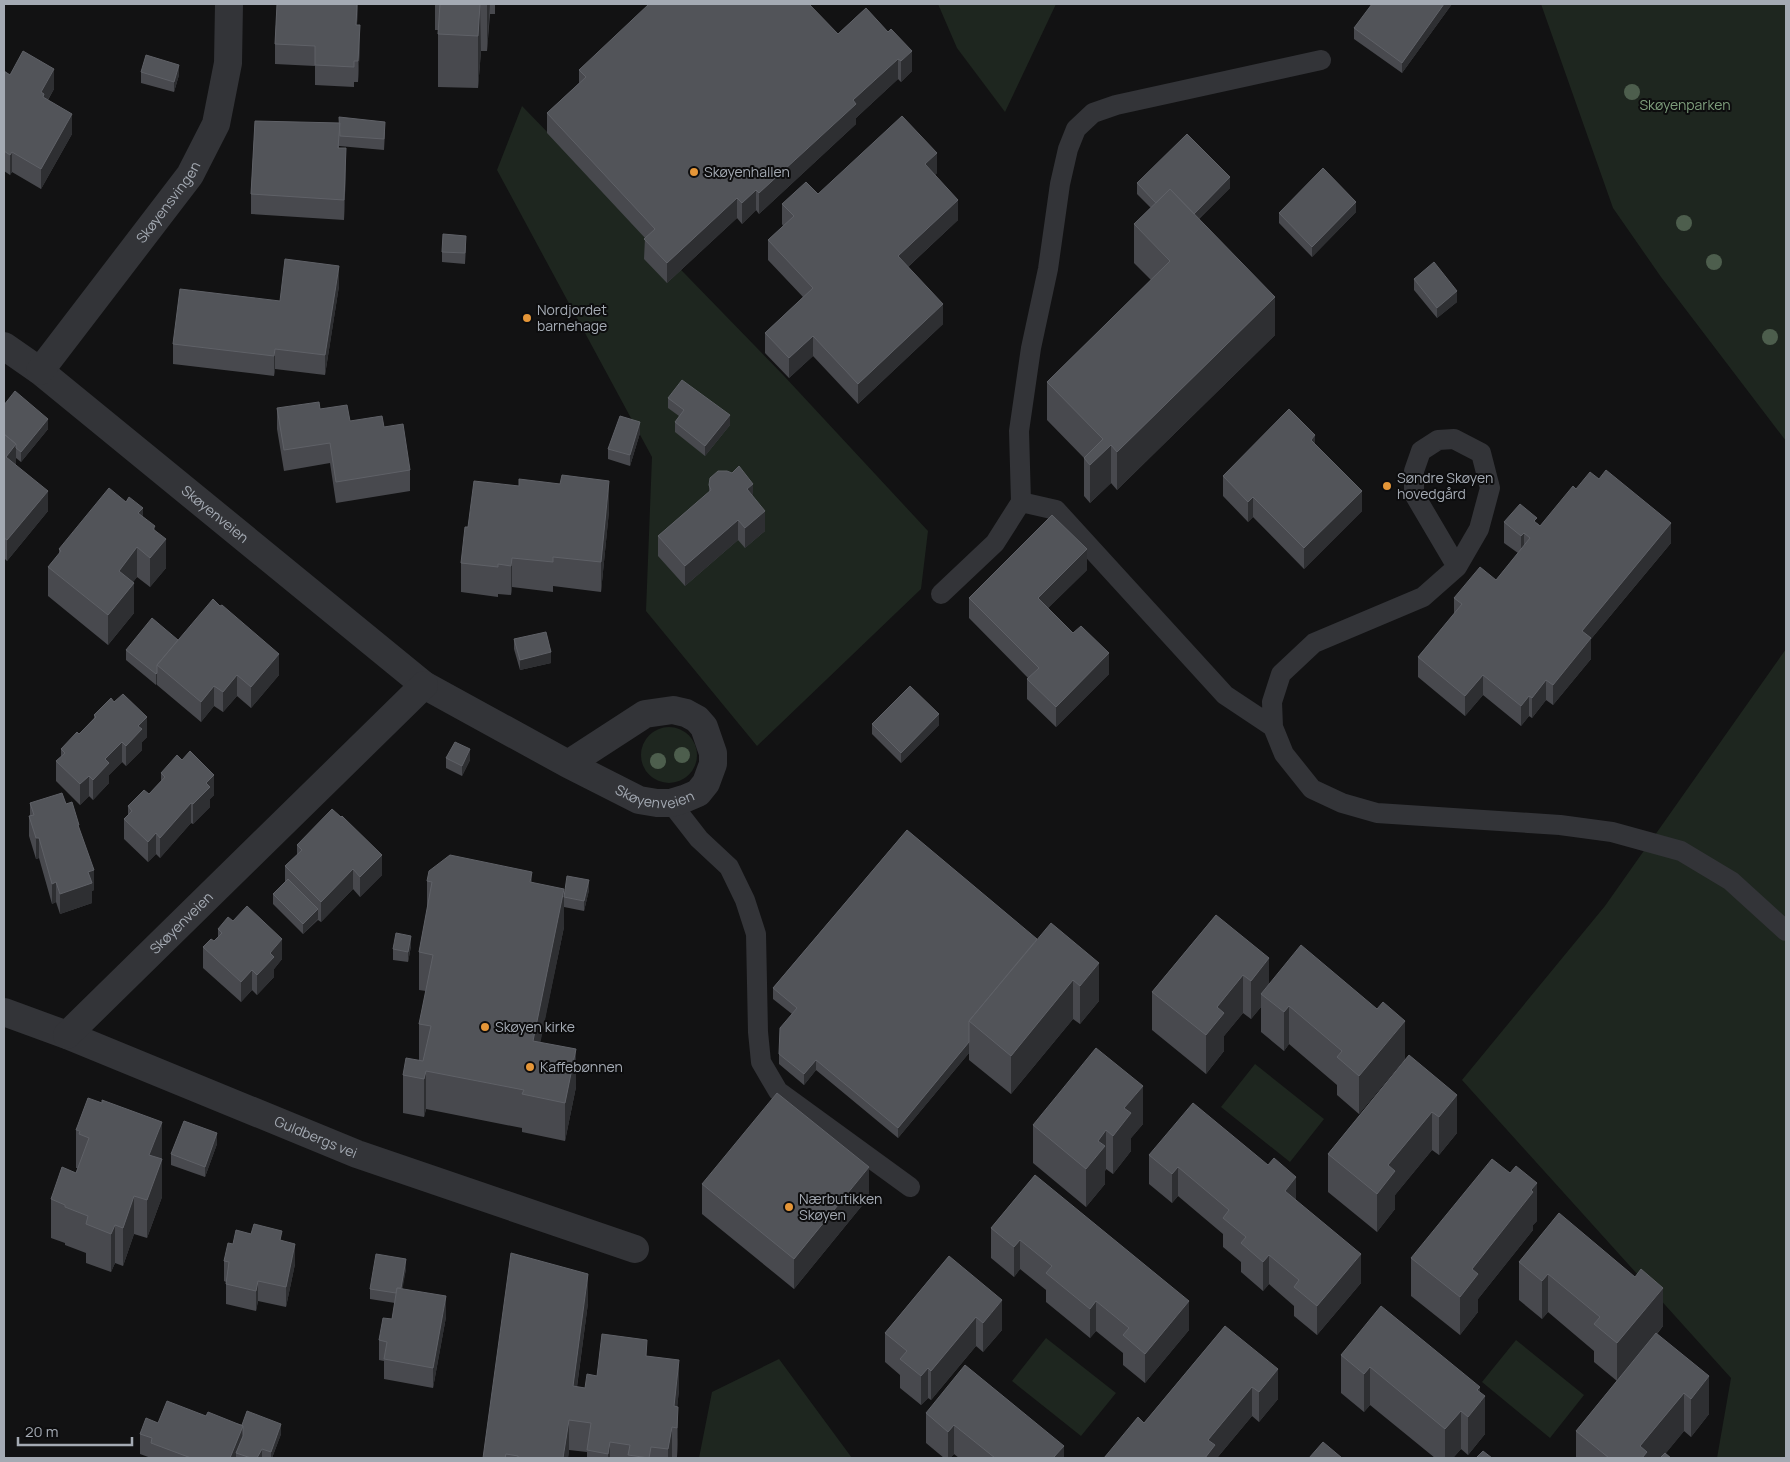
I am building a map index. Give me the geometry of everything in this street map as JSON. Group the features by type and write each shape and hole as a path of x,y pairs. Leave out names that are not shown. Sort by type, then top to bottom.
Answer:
{"street":[{"name":"Skøyensvingen","path":"40,372 195,167 216,124 228,63 229,4"},
{"name":"Skøyenveien","path":"4,346 40,372 424,685 568,764 639,800 671,803 698,793 706,783 713,764 713,753 704,727 697,719 686,713 674,710 645,714 568,764"},
{"name":"Skøyenveien","path":"67,1035 424,685"},
{"name":"Guldbergs vei","path":"4,1012 67,1035 357,1154 634,1249"}],"lane":[{"path":"941,594 995,543 1021,502 1019,431 1031,348 1048,269 1060,184 1068,149 1076,129 1093,113 1116,104 1321,60"},
{"path":"1458,567 1414,494 1414,471 1421,451 1438,440 1454,438 1481,453 1490,488 1479,529 1458,567 1423,597 1314,644 1281,674 1272,702 1273,726 1284,754 1312,789 1342,803 1377,813 1560,825 1612,832 1682,851 1731,881 1786,931"},
{"path":"1021,502 1056,510 1225,695 1273,726"},
{"path":"671,803 699,839 729,867 746,900 756,934 758,1032 762,1062 778,1091 910,1187"}],"green space":[{"path":"938,4 1056,4 1005,112 957,48"},
{"name":"Skøyenparken","path":"1541,4 1786,4 1786,441 1661,277 1613,208"},
{"path":"522,106 785,377 928,531 921,589 757,746 646,611 652,457 497,170"},
{"path":"1786,649 1786,1458 1717,1458 1731,1378 1462,1080 1605,906"},
{"path":"669,727 680,729 689,735 695,744 697,755 695,766 689,775 680,781 669,783 658,781 649,775 643,766 641,755 643,744 649,735 658,729"},
{"path":"1255,1064 1324,1119 1290,1162 1221,1107"},
{"path":"1046,1338 1116,1393 1081,1436 1012,1381"},
{"path":"1516,1340 1584,1395 1550,1438 1482,1382"},
{"path":"779,1359 852,1458 699,1458 712,1392"}],"building":[{"path":"277,4 357,4 356,25 360,25 358,61 354,61 354,67 315,65 315,46 275,44"},
{"path":"440,4 480,4 478,36 438,34"},
{"name":"Skøyenhallen","path":"649,4 809,4 838,34 866,8 888,32 891,29 912,51 901,61 898,59 853,100 856,104 759,193 756,190 742,203 737,198 667,263 644,239 655,229 547,113 586,77 579,70"},
{"path":"1372,4 1444,4 1402,63 1354,28"},
{"path":"23,51 54,69 41,92 44,94 43,97 72,114 41,169 12,152 10,155 4,151 4,71 10,75"},
{"path":"146,55 179,65 174,82 141,72"},
{"path":"902,116 937,153 925,164 958,200 898,256 943,304 858,384 813,336 789,358 765,333 813,288 768,240 794,216 782,204 806,182 818,194"},
{"path":"339,117 385,122 384,139 340,136"},
{"path":"255,121 340,123 338,148 346,148 344,200 251,194"},
{"path":"1187,134 1230,177 1194,214 1170,189 1156,203 1137,183"},
{"path":"1323,168 1356,202 1312,247 1279,213"},
{"path":"1170,189 1275,297 1117,452 1111,445 1090,465 1084,458 1103,439 1047,382 1170,261 1134,224"},
{"path":"443,234 466,236 465,253 442,252"},
{"path":"285,259 339,266 325,355 275,349 274,356 173,344 180,289 280,301"},
{"path":"1434,262 1457,291 1437,308 1414,279"},
{"path":"682,380 730,415 705,446 675,422 684,410 668,398"},
{"path":"15,391 48,419 21,452 16,448 16,444 4,434 4,405"},
{"path":"319,402 320,409 347,405 350,421 382,416 384,427 403,424 410,470 336,482 330,443 284,450 277,408"},
{"path":"1289,409 1315,435 1311,440 1362,491 1304,548 1253,497 1248,502 1223,476"},
{"path":"620,416 640,422 630,455 608,449"},
{"path":"4,434 16,444 6,457 48,491 7,540 4,538"},
{"path":"739,466 753,484 747,489 765,511 745,528 738,520 685,566 658,536 711,490 709,485 710,478 718,471 732,473"},
{"path":"1606,470 1671,523 1582,631 1591,638 1553,685 1546,680 1532,698 1529,696 1521,706 1483,675 1465,696 1418,657 1462,604 1454,598 1480,567 1496,580 1530,538 1524,533 1521,536 1504,522 1520,504 1537,518 1534,521 1540,526 1573,486 1576,489 1590,472 1599,479"},
{"path":"562,475 609,481 601,562 553,557 553,562 512,558 511,566 498,564 498,567 461,563 465,527 468,527 474,481 519,486 519,479 560,484"},
{"path":"109,488 126,502 129,497 143,508 138,513 155,526 153,529 166,539 150,558 137,547 119,571 134,583 108,615 48,567 61,551 59,549"},
{"path":"1052,515 1087,549 1038,598 1073,633 1081,626 1109,653 1056,707 1027,679 1039,668 969,598"},
{"path":"213,599 279,654 251,687 237,675 223,692 214,686 201,702 157,665"},
{"path":"152,618 178,640 157,665 156,674 126,650"},
{"path":"546,632 551,652 520,660 514,639"},
{"path":"910,686 939,714 901,753 872,724"},
{"path":"123,694 147,717 138,726 142,729 126,746 122,742 105,759 109,763 93,780 89,776 80,784 56,761 65,753 61,749 77,732 79,734 96,717 94,715 111,698 114,702"},
{"path":"455,742 470,749 462,766 446,758"},
{"path":"190,751 214,775 206,783 210,787 193,804 191,803 160,838 156,833 148,842 124,819 132,811 128,806 144,790 149,794 165,777 161,773 177,755 182,760"},
{"path":"62,793 66,804 72,802 94,870 88,872 92,883 60,894 56,882 52,884 39,838 36,838 29,816 34,815 30,803"},
{"path":"332,809 342,816 382,855 360,877 353,869 321,902 285,866 302,850 297,845"},
{"path":"907,830 1037,939 969,1021 969,1042 898,1128 816,1060 804,1074 779,1054 780,1028 797,1008 773,988"},
{"name":"Skøyen kirke","path":"450,855 532,872 530,882 564,889 533,1041 576,1049 565,1103 522,1094 524,1090 426,1071 424,1079 403,1075 406,1058 423,1061 431,1026 419,1024 433,955 419,952 432,882 427,881 429,871"},
{"path":"567,876 589,880 584,901 564,897"},
{"path":"288,879 318,909 303,924 273,894"},
{"path":"247,906 282,939 270,953 274,957 257,975 252,970 241,982 203,947 211,939 214,941 222,933 218,929 228,917 233,921"},
{"path":"1216,915 1269,958 1251,981 1243,975 1217,1007 1224,1013 1206,1035 1152,992"},
{"path":"1051,923 1099,963 1080,986 1073,980 1011,1056 969,1021"},
{"path":"396,933 411,936 408,952 393,949"},
{"path":"1301,945 1377,1009 1383,1002 1405,1021 1359,1076 1337,1057 1342,1051 1289,1006 1284,1012 1261,994"},
{"path":"1096,1048 1143,1086 1124,1108 1131,1113 1113,1136 1106,1130 1098,1141 1105,1146 1086,1169 1033,1125"},
{"path":"1409,1055 1457,1095 1439,1117 1432,1112 1388,1165 1395,1171 1377,1194 1328,1154"},
{"path":"777,1093 869,1167 794,1259 702,1184"},
{"path":"88,1098 102,1103 102,1100 162,1122 149,1155 162,1159 147,1200 134,1196 123,1228 115,1225 111,1234 86,1224 88,1216 51,1199 62,1167 76,1173 89,1138 79,1134 80,1131 76,1130"},
{"path":"1193,1103 1268,1165 1274,1158 1296,1177 1285,1191 1361,1254 1317,1306 1294,1287 1299,1280 1269,1255 1263,1262 1241,1243 1246,1237 1223,1218 1229,1210 1178,1167 1172,1174 1149,1155"},
{"path":"184,1121 217,1133 205,1167 171,1154"},
{"path":"1492,1159 1510,1173 1516,1166 1537,1183 1531,1190 1533,1192 1472,1269 1478,1274 1460,1297 1411,1258"},
{"path":"1035,1175 1189,1301 1145,1354 1123,1335 1129,1328 1096,1301 1090,1309 1046,1273 1052,1266 1020,1240 1014,1247 991,1228"},
{"path":"1559,1213 1635,1277 1641,1269 1663,1288 1617,1343 1594,1324 1600,1317 1548,1274 1542,1281 1519,1262"},
{"path":"254,1224 282,1231 280,1240 295,1244 286,1287 258,1281 256,1291 226,1284 229,1262 224,1261 228,1243 233,1244 236,1230 251,1234"},
{"path":"511,1253 588,1274 573,1386 585,1388 587,1374 597,1376 602,1334 647,1340 646,1356 679,1360 674,1406 678,1407 677,1428 672,1427 668,1449 651,1447 649,1458 628,1455 630,1445 610,1442 608,1454 587,1450 591,1423 569,1420 563,1458 518,1458 518,1456 506,1454 505,1458 483,1458"},
{"path":"376,1254 406,1259 401,1288 397,1288 396,1293 370,1289"},
{"path":"949,1256 1002,1300 983,1323 976,1317 931,1371 928,1368 921,1376 900,1359 907,1351 885,1333"},
{"path":"397,1288 446,1296 433,1368 384,1359 387,1342 379,1340 383,1318 392,1319"},
{"path":"1381,1306 1480,1387 1477,1390 1485,1396 1468,1417 1461,1411 1445,1429 1370,1367 1364,1374 1341,1355"},
{"path":"1225,1326 1278,1369 1259,1392 1252,1387 1208,1440 1215,1445 1205,1458 1104,1458 1138,1417 1144,1423"},
{"path":"1656,1333 1709,1376 1691,1399 1684,1393 1640,1446 1647,1452 1642,1458 1609,1458 1576,1431"},
{"path":"965,1365 1064,1446 1053,1458 995,1458 954,1425 948,1432 926,1413"},
{"path":"167,1401 206,1416 208,1412 243,1426 230,1458 191,1458 151,1443 152,1438 140,1434 146,1418 158,1423"},
{"path":"247,1411 281,1424 271,1452 262,1449 257,1458 236,1453 243,1436 242,1425"},
{"path":"1323,1442 1342,1458 1309,1458"},
{"path":"1483,1451 1492,1458 1476,1458"},
{"path":"1665,1453 1671,1458 1660,1458"}],"place":[{"name":"Skøyenhallen","path":"694,172"},
{"name":"Nordjordet barnehage","path":"527,318"},
{"name":"Søndre Skøyen hovedgård","path":"1387,486"},
{"name":"Skøyen kirke","path":"485,1027"},
{"name":"Kaffebønnen","path":"530,1067"},
{"name":"Nærbutikken Skøyen","path":"789,1207"}]}
